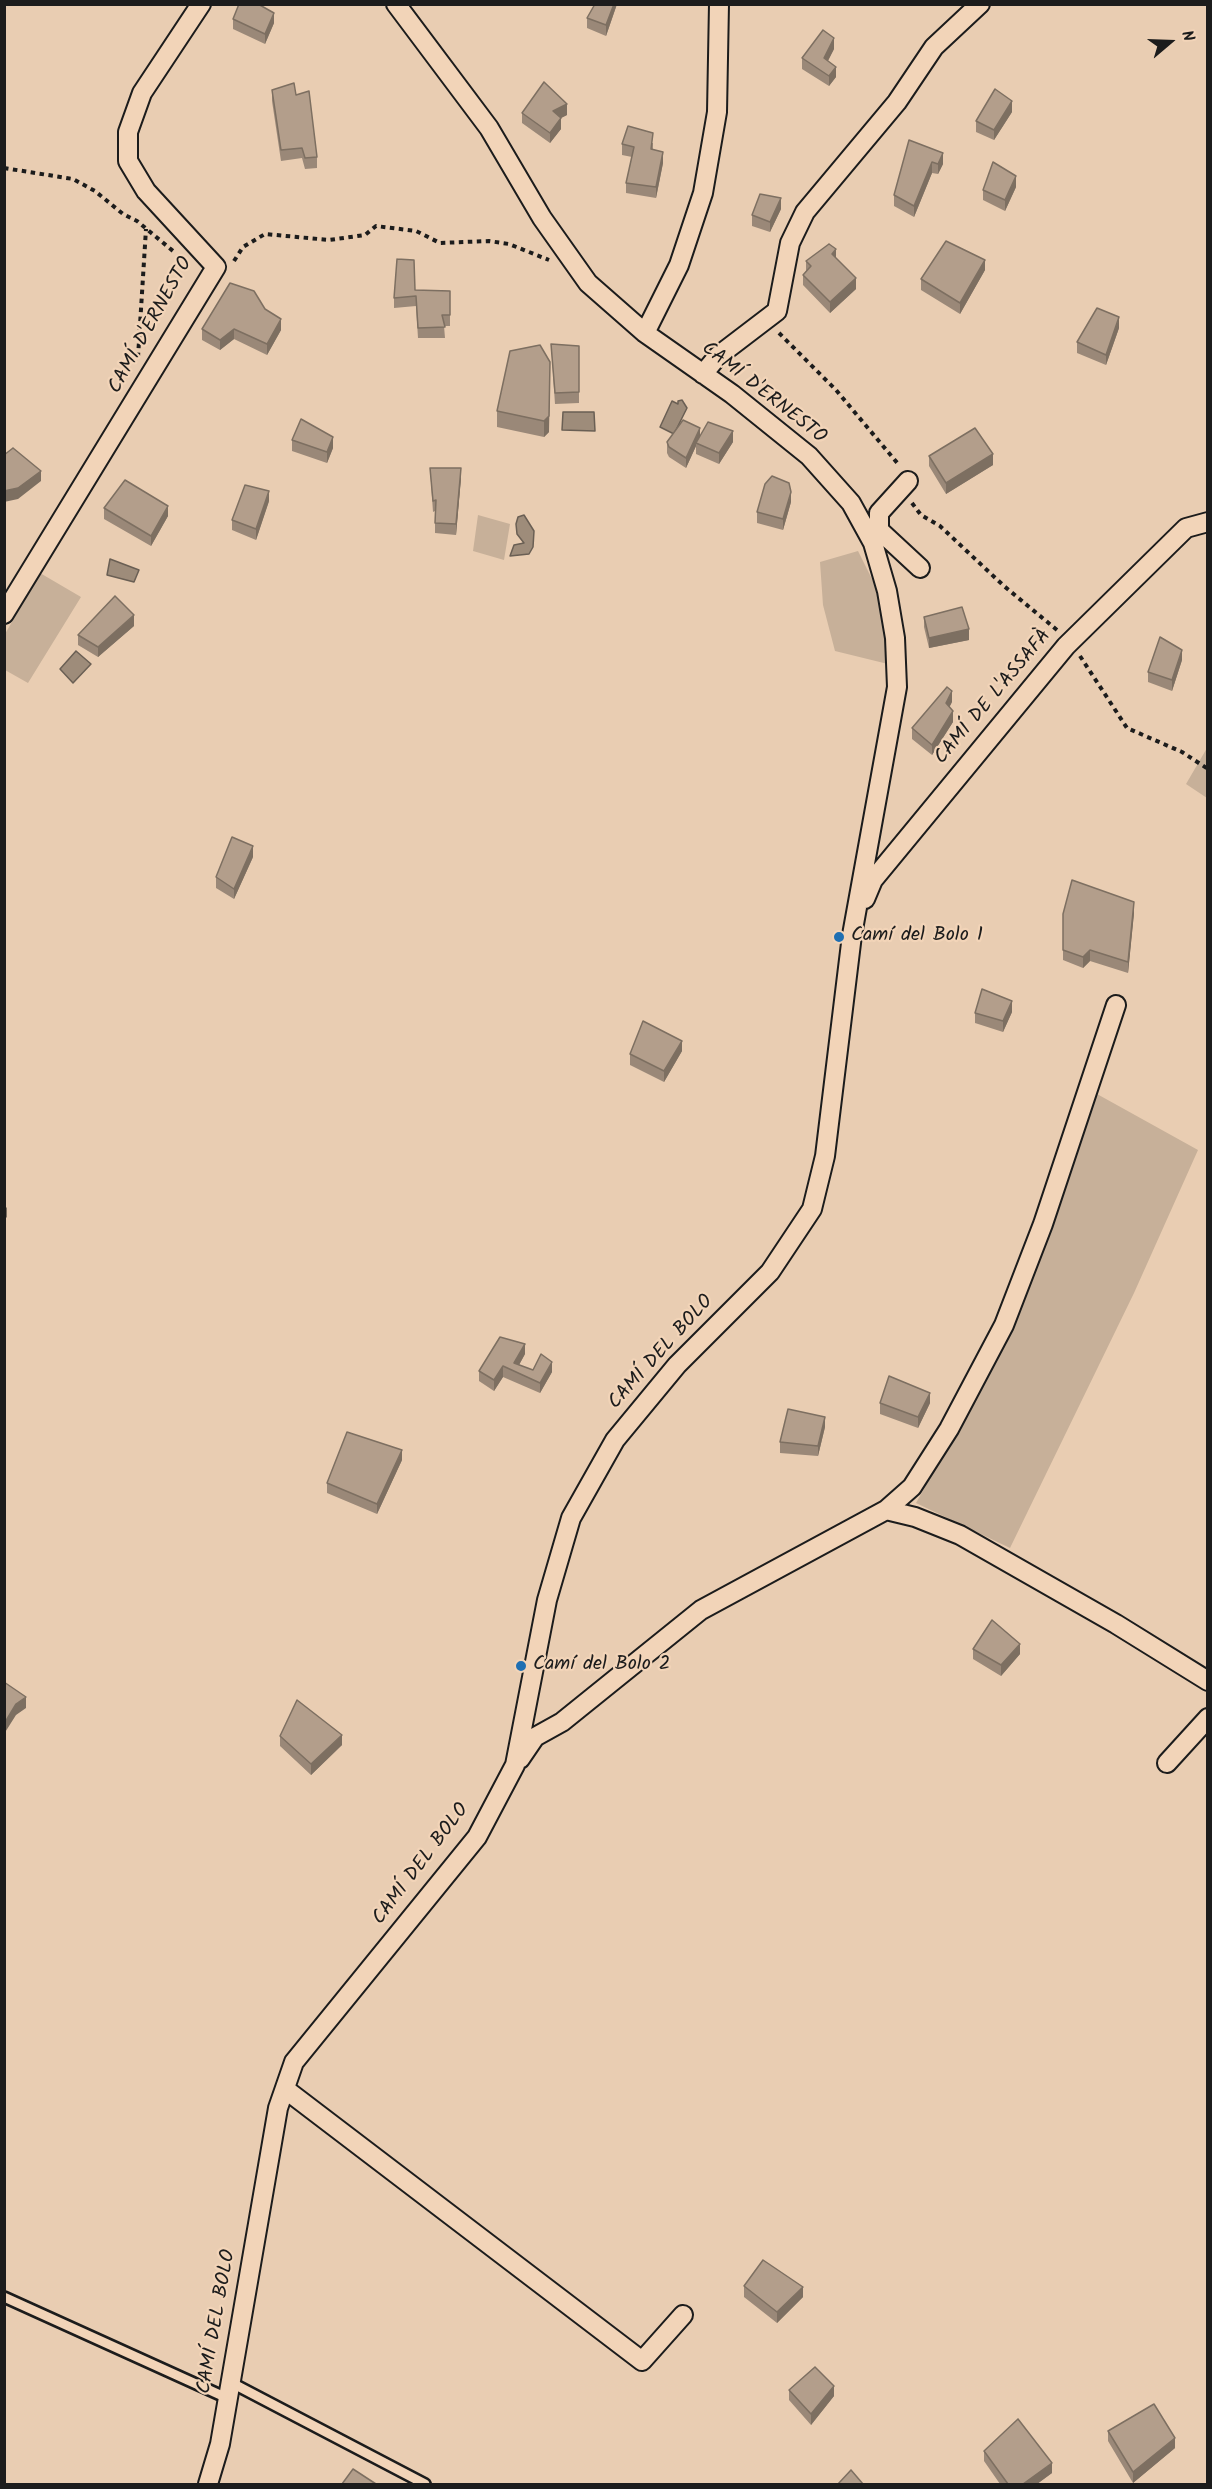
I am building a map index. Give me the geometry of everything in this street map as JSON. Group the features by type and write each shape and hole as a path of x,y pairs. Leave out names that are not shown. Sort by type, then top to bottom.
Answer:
{"street":[{"name":"CAMÍ D'ERNESTO","path":"4,614 216,267 146,191 128,161 128,132 142,93 201,4"},
{"name":"CAMÍ D'ERNESTO","path":"396,4 489,128 542,218 588,283 645,333 703,374 809,456 855,510 873,543 887,591 896,638 897,687 852,935"},
{"path":"645,333 679,265 704,193 717,112 719,4"},
{"path":"703,374 718,356 777,311 790,243 805,212 897,102 934,47 980,4"},
{"path":"879,530 879,513 904,484"},
{"path":"855,510 920,568"},
{"name":"CAMÍ DE L'ASSAFÀ","path":"852,935 873,880 1071,642 1186,528 1208,522"},
{"name":"CAMÍ DEL BOLO","path":"208,2484 220,2444 278,2108 294,2062 477,1837 515,1765 547,1600 571,1518 615,1440 677,1365 770,1272 812,1209 825,1156 852,935"},
{"path":"515,1765 535,1737 562,1722 701,1610 886,1510 912,1487 949,1429 1004,1325 1043,1224 1116,1005"},
{"path":"886,1510 915,1517 960,1535 1116,1624 1208,1681"},
{"path":"1167,1763 1208,1718"},
{"path":"285,2089 642,2361 683,2315"}],"lane":[{"path":"4,2298 229,2390 425,2484"}],"path":[{"path":"4,168 73,179 95,191 147,228 182,258"},
{"path":"265,234 329,240 365,235 376,226 416,231 440,243 489,241 509,244 546,260 574,263"},
{"path":"137,368 147,228"},
{"path":"766,319 836,390 892,455 904,484 921,515 940,526 1004,586 1071,642 1127,728 1182,752 1208,769"}],"shaded area":[{"path":"682,400 687,408 674,434 660,427 672,401 678,404 678,401"},
{"path":"563,412 594,412 595,431 562,430"},
{"path":"478,515 510,524 504,560 473,551"},
{"path":"524,515 534,531 533,547 529,554 510,556 514,545 524,543 517,534 516,524 518,517"},
{"path":"858,551 876,587 887,622 892,665 835,651 823,605 820,562"},
{"path":"110,559 139,570 134,582 107,575"},
{"path":"40,573 81,597 28,683 5,670 5,634"},
{"path":"76,651 91,664 73,683 60,669"},
{"path":"1207,748 1207,798 1186,784"},
{"path":"1097,1094 1198,1150 1134,1293 1010,1548 916,1503 979,1392 1028,1288"}],"building":[{"path":"239,4 258,4 274,13 265,34 233,19"},
{"path":"595,4 614,4 606,25 587,18"},
{"path":"823,30 834,38 824,58 836,67 829,76 802,58"},
{"path":"544,82 567,104 553,111 561,118 550,133 522,113"},
{"path":"294,83 296,95 309,91 317,157 305,158 302,148 281,150 272,90"},
{"path":"995,89 1012,101 994,130 976,121"},
{"path":"628,126 653,133 651,149 663,152 656,187 626,183 634,147 622,144"},
{"path":"909,140 943,153 938,164 932,162 914,206 894,195"},
{"path":"993,162 1016,176 1005,200 983,190"},
{"path":"760,194 781,198 770,222 752,215"},
{"path":"946,241 985,260 960,303 921,279"},
{"path":"829,244 836,249 832,254 856,278 830,302 803,275 811,266 806,261"},
{"path":"397,259 414,260 415,290 450,291 450,315 442,315 445,327 418,328 416,296 394,298"},
{"path":"230,283 254,291 265,309 281,319 267,344 234,329 220,340 202,329"},
{"path":"1097,308 1119,317 1106,355 1077,342"},
{"path":"551,344 579,346 579,392 555,393"},
{"path":"540,345 550,362 549,416 544,421 497,411 510,351"},
{"path":"301,419 333,437 327,452 292,440"},
{"path":"683,420 700,428 686,458 669,447 667,442"},
{"path":"708,422 733,431 719,453 696,443"},
{"path":"975,428 993,454 946,483 929,456"},
{"path":"13,448 41,471 18,488 4,491 4,455"},
{"path":"430,468 461,468 456,524 435,523 436,500 433,501"},
{"path":"772,476 789,483 791,492 783,519 757,512 765,484"},
{"path":"125,480 168,506 151,536 104,508"},
{"path":"245,485 269,491 256,529 232,520"},
{"path":"115,596 134,615 98,647 78,635"},
{"path":"962,607 969,629 929,638 924,617"},
{"path":"1160,637 1182,650 1172,680 1148,672"},
{"path":"947,687 952,691 946,703 953,711 932,745 912,728"},
{"path":"232,837 253,846 234,889 216,877"},
{"path":"1072,880 1134,902 1128,962 1090,950 1083,957 1063,950 1063,914"},
{"path":"982,989 1012,1001 1003,1021 975,1013"},
{"path":"643,1021 682,1041 664,1071 630,1054"},
{"path":"500,1337 525,1344 514,1363 533,1370 541,1354 552,1362 540,1383 503,1366 494,1380 479,1371"},
{"path":"889,1376 930,1393 918,1417 880,1403"},
{"path":"788,1409 825,1417 818,1446 780,1442"},
{"path":"347,1432 402,1450 377,1504 327,1483"},
{"path":"992,1620 1020,1644 1001,1665 973,1649"},
{"path":"4,1682 26,1697 16,1704 4,1724"},
{"path":"297,1700 342,1735 311,1764 280,1736"},
{"path":"763,2260 803,2287 777,2312 744,2286"},
{"path":"815,2367 834,2386 811,2414 789,2390"},
{"path":"1154,2404 1175,2438 1133,2472 1108,2431"},
{"path":"1018,2419 1052,2463 1023,2484 1008,2484 984,2451"},
{"path":"353,2469 376,2484 342,2484"},
{"path":"851,2470 863,2484 838,2484"}],"place":[{"name":"Camí del Bolo 1","path":"839,937"},
{"name":"Camí del Bolo 2","path":"521,1666"}]}
